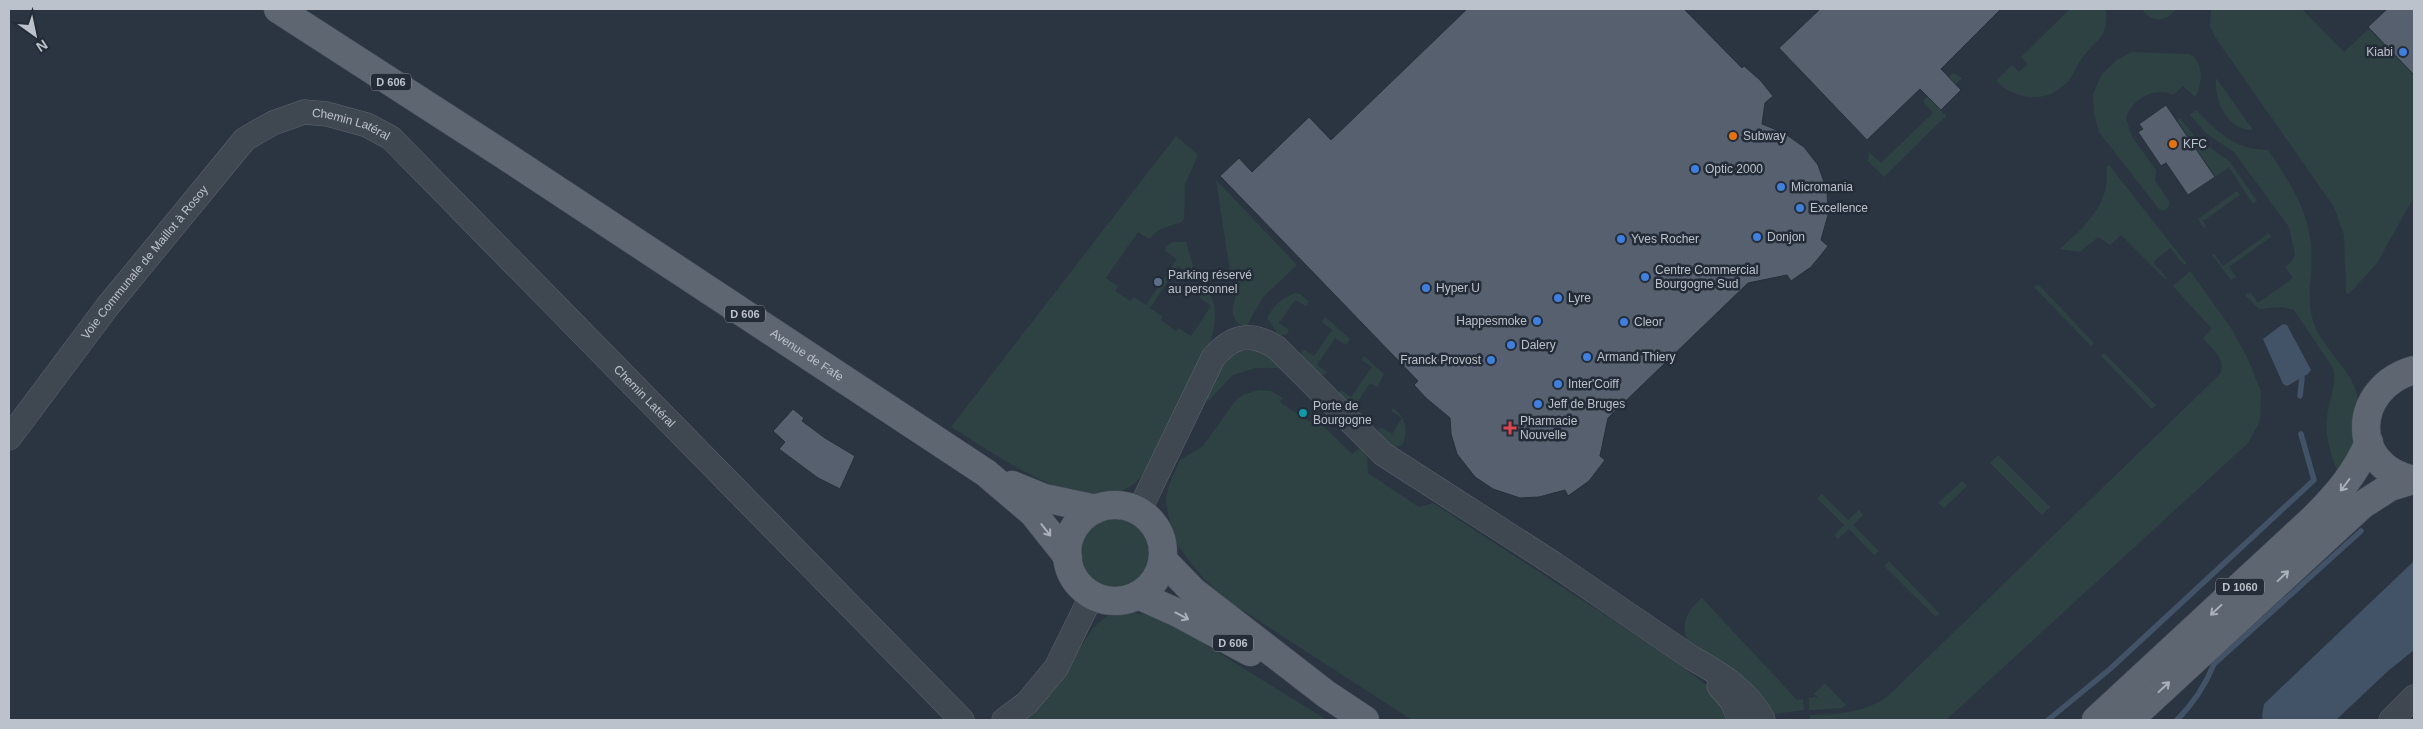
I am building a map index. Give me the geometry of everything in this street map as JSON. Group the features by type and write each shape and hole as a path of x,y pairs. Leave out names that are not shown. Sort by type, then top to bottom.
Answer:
{"main road":[{"name":"Avenue de Fafe","path":"278,9 504,154 986,473 1033,513 1068,558"},
{"path":"2413,480 2398,475 2385,467 2375,456 2366,428 2373,398 2385,384 2400,374 2414,370"},
{"name":"D 1060","path":"2096,720 2314,518 2345,486 2362,460 2369,442"},
{"name":"Avenue de Fafe","path":"986,473 1044,498 1096,509"},
{"name":"D 1060","path":"2129,720 2355,511 2390,487 2413,480"},
{"path":"1110,505 1126,506 1139,511 1151,520 1159,532 1163,545 1163,560 1158,574 1150,586 1138,595 1123,600 1107,600 1092,595 1080,585 1072,572 1068,558 1068,543 1074,529 1084,517 1096,509 1110,505"},
{"name":"D 606","path":"1163,560 1192,591 1326,694 1365,720"},
{"name":"D 606","path":"1138,595 1178,613 1326,694"}],"street":[{"name":"Voie Communale de Maillot à Rosoy","path":"9,438 107,307 245,139 273,122 304,112"},
{"name":"Chemin Latéral","path":"304,112 327,114 367,125 391,138 962,720"},
{"path":"1139,511 1213,358 1230,342 1255,337 1264,340 1277,348 1383,454 1554,564 1692,658 1712,669 1745,694 1763,720"},
{"path":"1004,720 1027,703 1056,668 1092,595"},
{"path":"1692,658 1727,693 1740,720"},
{"path":"2391,720 2414,697"}],"green space":[{"path":"2070,9 2106,9 2106,19 2104,32 2101,37 2082,58 2068,81 2051,94 2032,97 2013,93 1996,81 2012,65 2019,72 2028,64 2021,57"},
{"path":"2142,9 2176,9 2164,18 2154,19"},
{"path":"2211,9 2302,9 2344,52 2369,29 2414,75 2414,197 2377,263 2349,294 2346,293 2344,235 2334,207 2215,37 2210,26"},
{"path":"2132,52 2189,54 2194,57 2200,67 2200,86 2195,97 2183,86 2173,95 2159,92 2152,93 2133,105 2126,118 2132,137 2156,170 2155,181 2169,201 2169,206 2165,211 2159,209 2099,132 2094,114 2093,94 2102,74 2118,59"},
{"path":"1953,73 1962,78 1935,104 1946,116 1884,177 1868,161 1869,152 1881,163 1933,113 1923,101"},
{"path":"2216,78 2253,130 2244,129 2236,125 2224,113 2217,96"},
{"path":"2196,110 2212,126 2236,143 2245,147 2268,150 2290,184 2306,219 2312,255 2310,302 2313,321 2323,341 2351,379 2358,400 2354,443 2346,459 2337,470 2327,438 2328,412 2334,380 2333,368 2294,310 2282,307 2259,309 2245,295 2250,292 2258,303 2293,278 2285,267 2292,261 2295,255 2289,227 2234,152 2206,133 2190,115"},
{"path":"2180,118 2195,137 2229,161 2257,201 2253,204 2229,167 2215,177 2176,121"},
{"path":"1176,136 1198,155 1185,184 1184,219 1180,223 1160,230 1149,239 1138,232 1106,278 1118,286 1115,291 1130,301 1134,297 1146,305 1177,259 1165,251 1165,248 1172,242 1186,242 1193,266 1190,274 1178,266 1150,308 1162,316 1161,320 1176,331 1179,328 1191,336 1211,306 1200,298 1201,294 1207,293 1211,297 1215,308 1215,321 1211,339 1156,453 1139,479 1126,489 1110,495 1092,496 1071,492 1028,473 951,427"},
{"path":"2109,165 2186,263 2184,265 2170,248 2153,262 2167,278 2166,280 2121,235 2110,245 2098,237 2080,252 2060,249 2087,223 2100,203 2105,192 2107,180 2106,167"},
{"path":"1216,180 1297,265 1263,297 1246,327 1239,324 1233,315 1234,303 1240,284 1231,278"},
{"path":"2237,191 2240,195 2203,221 2206,227 2204,228 2198,219"},
{"path":"2269,233 2271,237 2229,267 2236,277 2231,280 2212,255 2214,254 2223,266"},
{"path":"2190,271 2231,328 2246,355 2261,391 2260,421 2248,443 1946,720 1810,720 1810,715 1842,713 1862,709 1889,695 2220,374 2222,364 2220,359 2203,338 2212,329 2173,286"},
{"path":"2038,284 2094,343 2091,346 2034,287"},
{"path":"1295,293 1300,294 1309,302 1306,306 1295,300 1279,323 1289,330 1287,334 1279,336 1267,318 1279,303"},
{"path":"1325,317 1350,339 1346,345 1335,338 1317,365 1327,372 1321,375 1301,354 1303,349 1314,356 1332,330 1322,322"},
{"path":"1256,350 1267,353 1282,368 1255,368 1233,375 1208,401 1204,399 1217,372 1228,359 1244,351"},
{"path":"2104,353 2156,405 2152,409 2101,356"},
{"path":"1364,356 1384,374 1377,387 1370,383 1354,407 1363,414 1362,418 1338,394 1341,390 1351,397 1372,367 1361,360"},
{"path":"1259,390 1271,391 1283,398 1280,402 1309,422 1312,419 1320,423 1352,454 1360,448 1367,457 1368,473 1419,507 1433,503 1668,656 1715,692 1733,720 1412,720 1230,602 1203,578 1178,546 1168,515 1166,499 1169,485 1180,460 1203,446 1236,400 1245,394"},
{"path":"1393,408 1401,415 1405,424 1403,444 1394,448 1378,431 1380,427 1392,434 1402,418 1391,411"},
{"path":"1998,455 2050,507 2042,515 1990,463"},
{"path":"1962,481 1967,486 1944,508 1938,503"},
{"path":"1822,494 1848,520 1859,510 1863,515 1853,525 1879,551 1874,555 1849,529 1838,539 1834,535 1844,525 1817,498"},
{"path":"1122,518 1135,524 1144,533 1148,539 1150,553 1148,567 1140,578 1129,586 1108,588 1101,586 1090,578 1082,567 1080,546 1082,539 1090,528 1101,520"},
{"path":"1889,561 1940,614 1936,617 1884,566"},
{"path":"1702,598 1797,700 1803,699 1804,710 1767,715 1689,644 1685,631 1686,619 1688,613"},
{"path":"1125,613 1145,614 1177,627 1327,720 1023,720 1051,694 1093,628 1107,616"},
{"path":"1825,683 1846,705 1842,708 1809,710 1809,698 1818,697 1814,694"}],"water":[{"path":"2283,324 2287,325 2311,370 2308,374 2287,386 2283,384 2263,339"},
{"path":"2414,561 2414,650 2388,671 2336,720 2263,720 2264,704"}],"building":[{"path":"1467,9 1684,9 1742,68 1744,66 1760,80 1773,96 1765,103 1762,124 1784,133 1804,147 1818,165 1827,190 1828,215 1821,240 1828,246 1811,267 1791,281 1787,275 1748,283 1608,418 1600,456 1605,460 1589,481 1568,496 1565,490 1539,497 1520,498 1493,489 1475,477 1457,454 1451,434 1450,418 1426,398 1414,385 1418,381 1220,176 1239,158 1252,172 1309,117 1331,140"},
{"path":"1820,9 2001,9 1941,69 1961,90 1941,110 1920,89 1867,140 1779,48"},
{"name":"Kiabi","path":"2387,9 2414,9 2414,75 2368,27"},
{"name":"KFC","path":"2166,105 2215,177 2188,195 2166,163 2161,166 2138,132 2143,129 2139,124"},
{"path":"793,409 804,418 802,421 825,438 855,456 840,489 818,478 779,449 785,442 773,431"}],"waterway":[{"path":"2300,396 2302,378"},
{"path":"2048,720 2110,669 2314,480 2301,434"},
{"path":"2177,720 2198,694 2214,664 2361,531"}],"place":[{"name":"Kiabi","path":"2403,52"},
{"name":"Subway","path":"1733,136"},
{"name":"KFC","path":"2173,144"},
{"name":"Optic 2000","path":"1695,169"},
{"name":"Micromania","path":"1781,187"},
{"name":"Excellence","path":"1800,208"},
{"name":"Donjon","path":"1757,237"},
{"name":"Yves Rocher","path":"1621,239"},
{"name":"Centre Commercial Bourgogne Sud","path":"1645,277"},
{"name":"Parking réservé au personnel","path":"1158,282"},
{"name":"Hyper U","path":"1426,288"},
{"name":"Lyre","path":"1558,298"},
{"name":"Happesmoke","path":"1537,321"},
{"name":"Cleor","path":"1624,322"},
{"name":"Dalery","path":"1511,345"},
{"name":"Armand Thiery","path":"1587,357"},
{"name":"Franck Provost","path":"1491,360"},
{"name":"Inter'Coiff","path":"1558,384"},
{"name":"Jeff de Bruges","path":"1538,404"},
{"name":"Porte de Bourgogne","path":"1303,413"},
{"name":"Pharmacie Nouvelle","path":"1510,428"}]}
